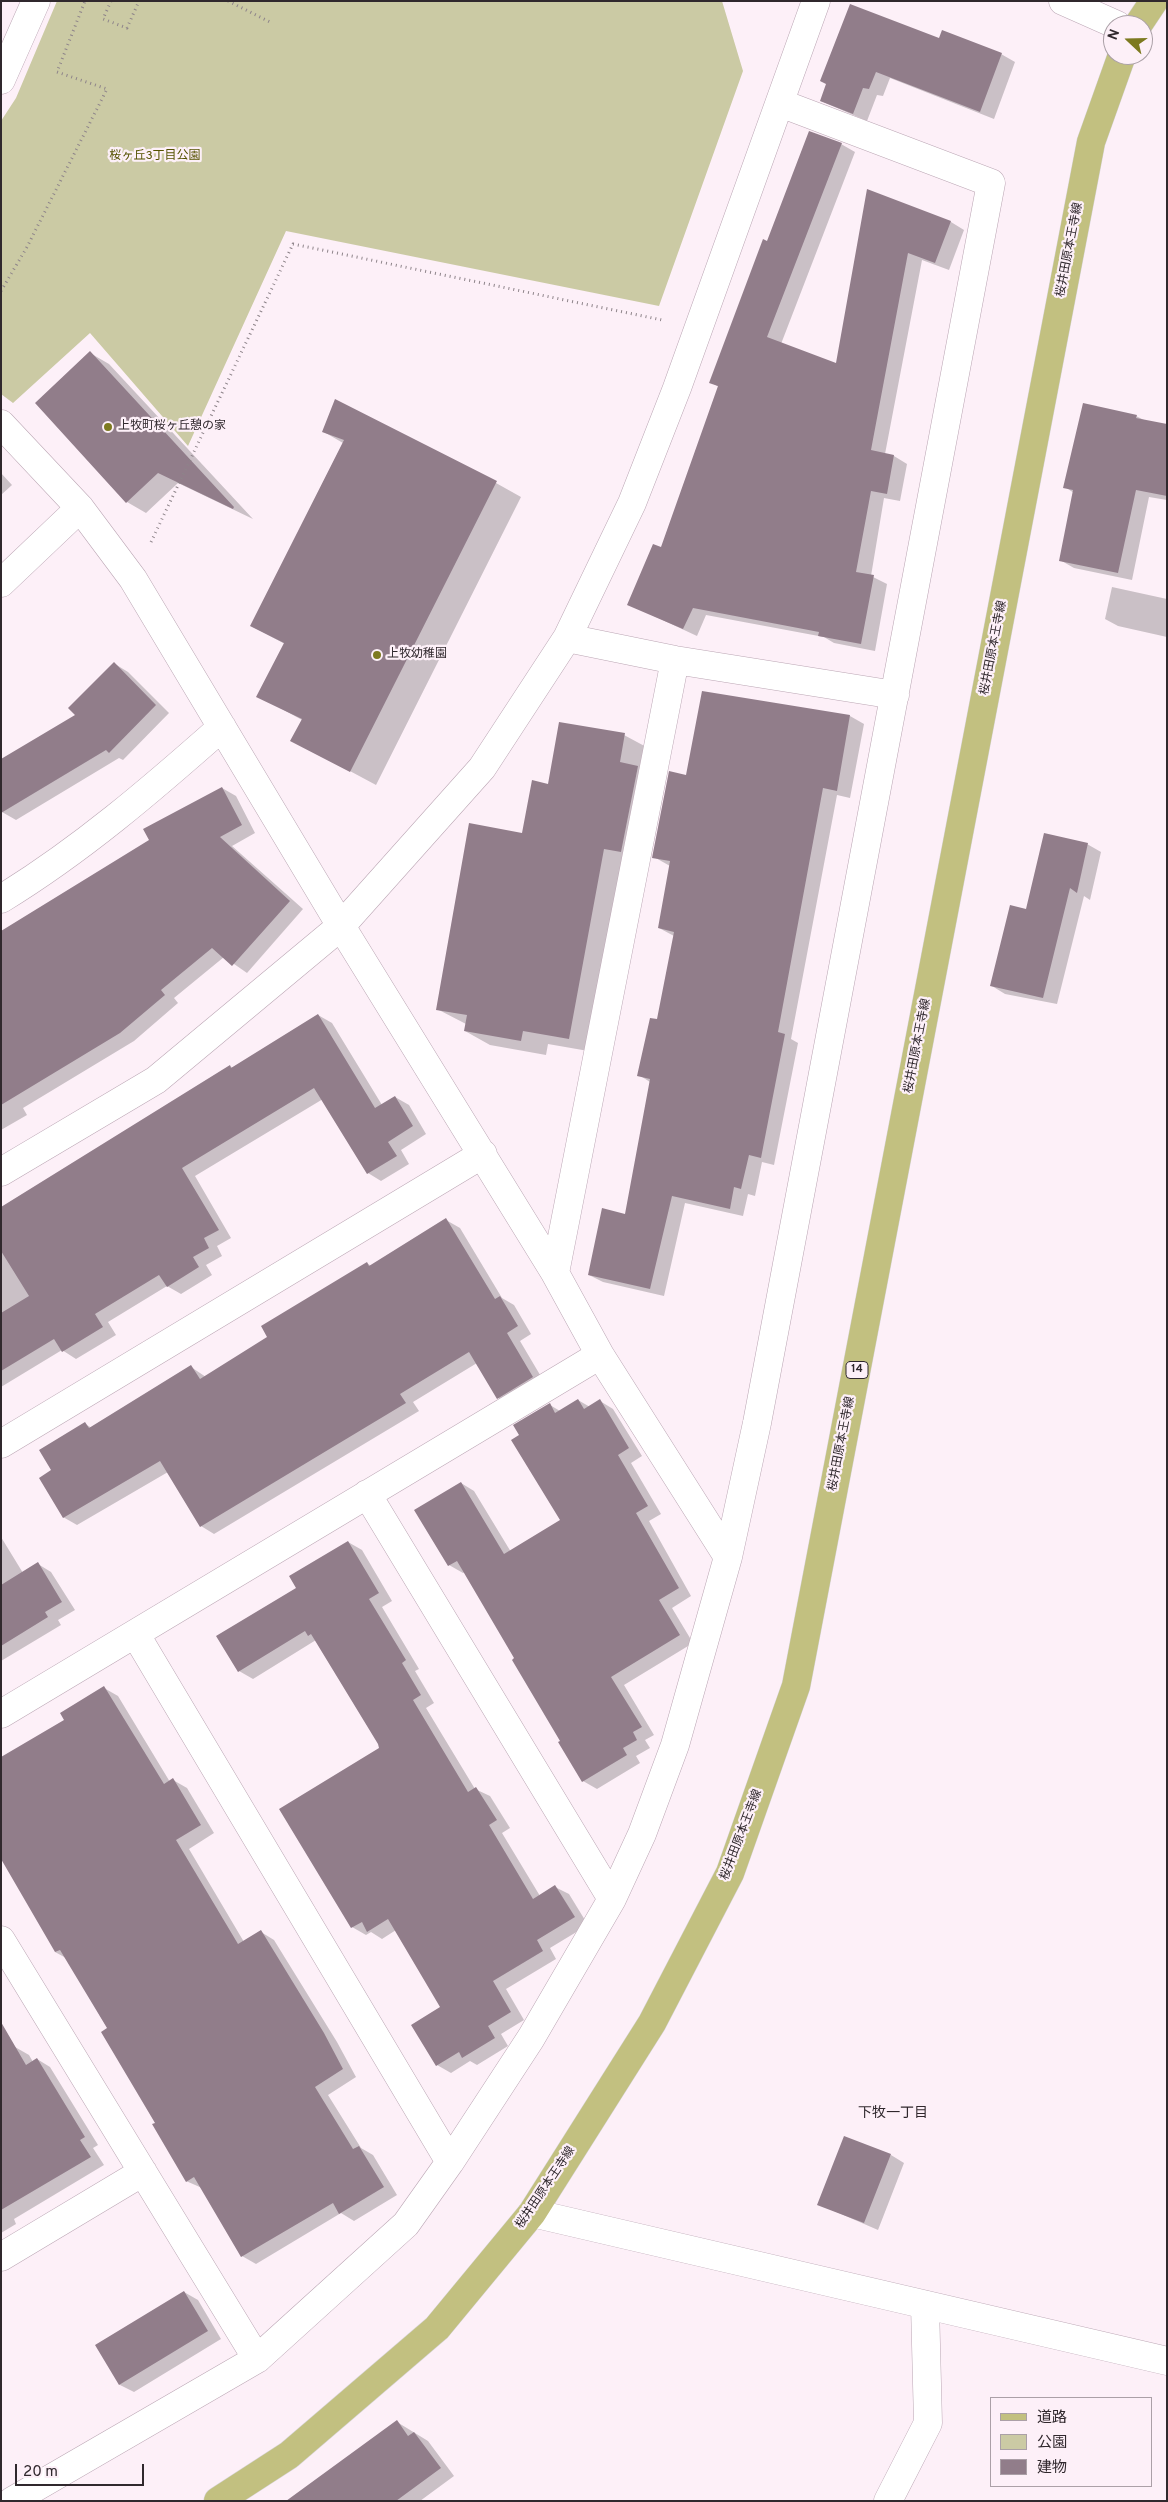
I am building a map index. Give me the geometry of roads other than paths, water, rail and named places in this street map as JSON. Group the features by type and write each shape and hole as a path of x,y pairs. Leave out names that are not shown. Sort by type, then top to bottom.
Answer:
{"main road":[{"path":"1145,15 1154,1"},
{"name":"桜井田原本王寺線","path":"218,2501 289,2455 437,2328 532,2213 652,2023 730,1873 796,1686 1091,142 1118,65"}],"street":[{"path":"1,80 36,1"},
{"path":"1,1172 156,1080 341,926 482,768 567,638 632,504 677,388 816,1"},
{"path":"1063,1 1103,19"},
{"path":"12,2501 257,2359 406,2224 450,2162 531,2038 612,1899 642,1834 675,1745 728,1556 756,1423 992,183 780,103"},
{"path":"1,424 80,508 134,578 341,926 555,1273 600,1355 728,1556"},
{"path":"1,583 80,508"},
{"path":"567,638 675,660 895,695"},
{"path":"555,1273 675,660"},
{"path":"1,899 32,880 140,799 222,727"},
{"path":"1,1444 483,1154"},
{"path":"1,1714 136,1635 600,1355"},
{"path":"367,1494 612,1899"},
{"path":"136,1635 450,2162"},
{"path":"1,1940 11,1979 143,2172 257,2359"},
{"path":"1,2257 143,2172"},
{"path":"532,2213 1167,2362"},
{"path":"888,2501 928,2423 925,2305"}],"place":[{"name":"上牧町桜ヶ丘憩の家","path":"108,427"},
{"name":"上牧幼稚園","path":"377,655"}],"district":[{"name":"下牧一丁目","path":"893,2114"}],"park label":[{"name":"桜ヶ丘3丁目公園","path":"155,157"}]}
